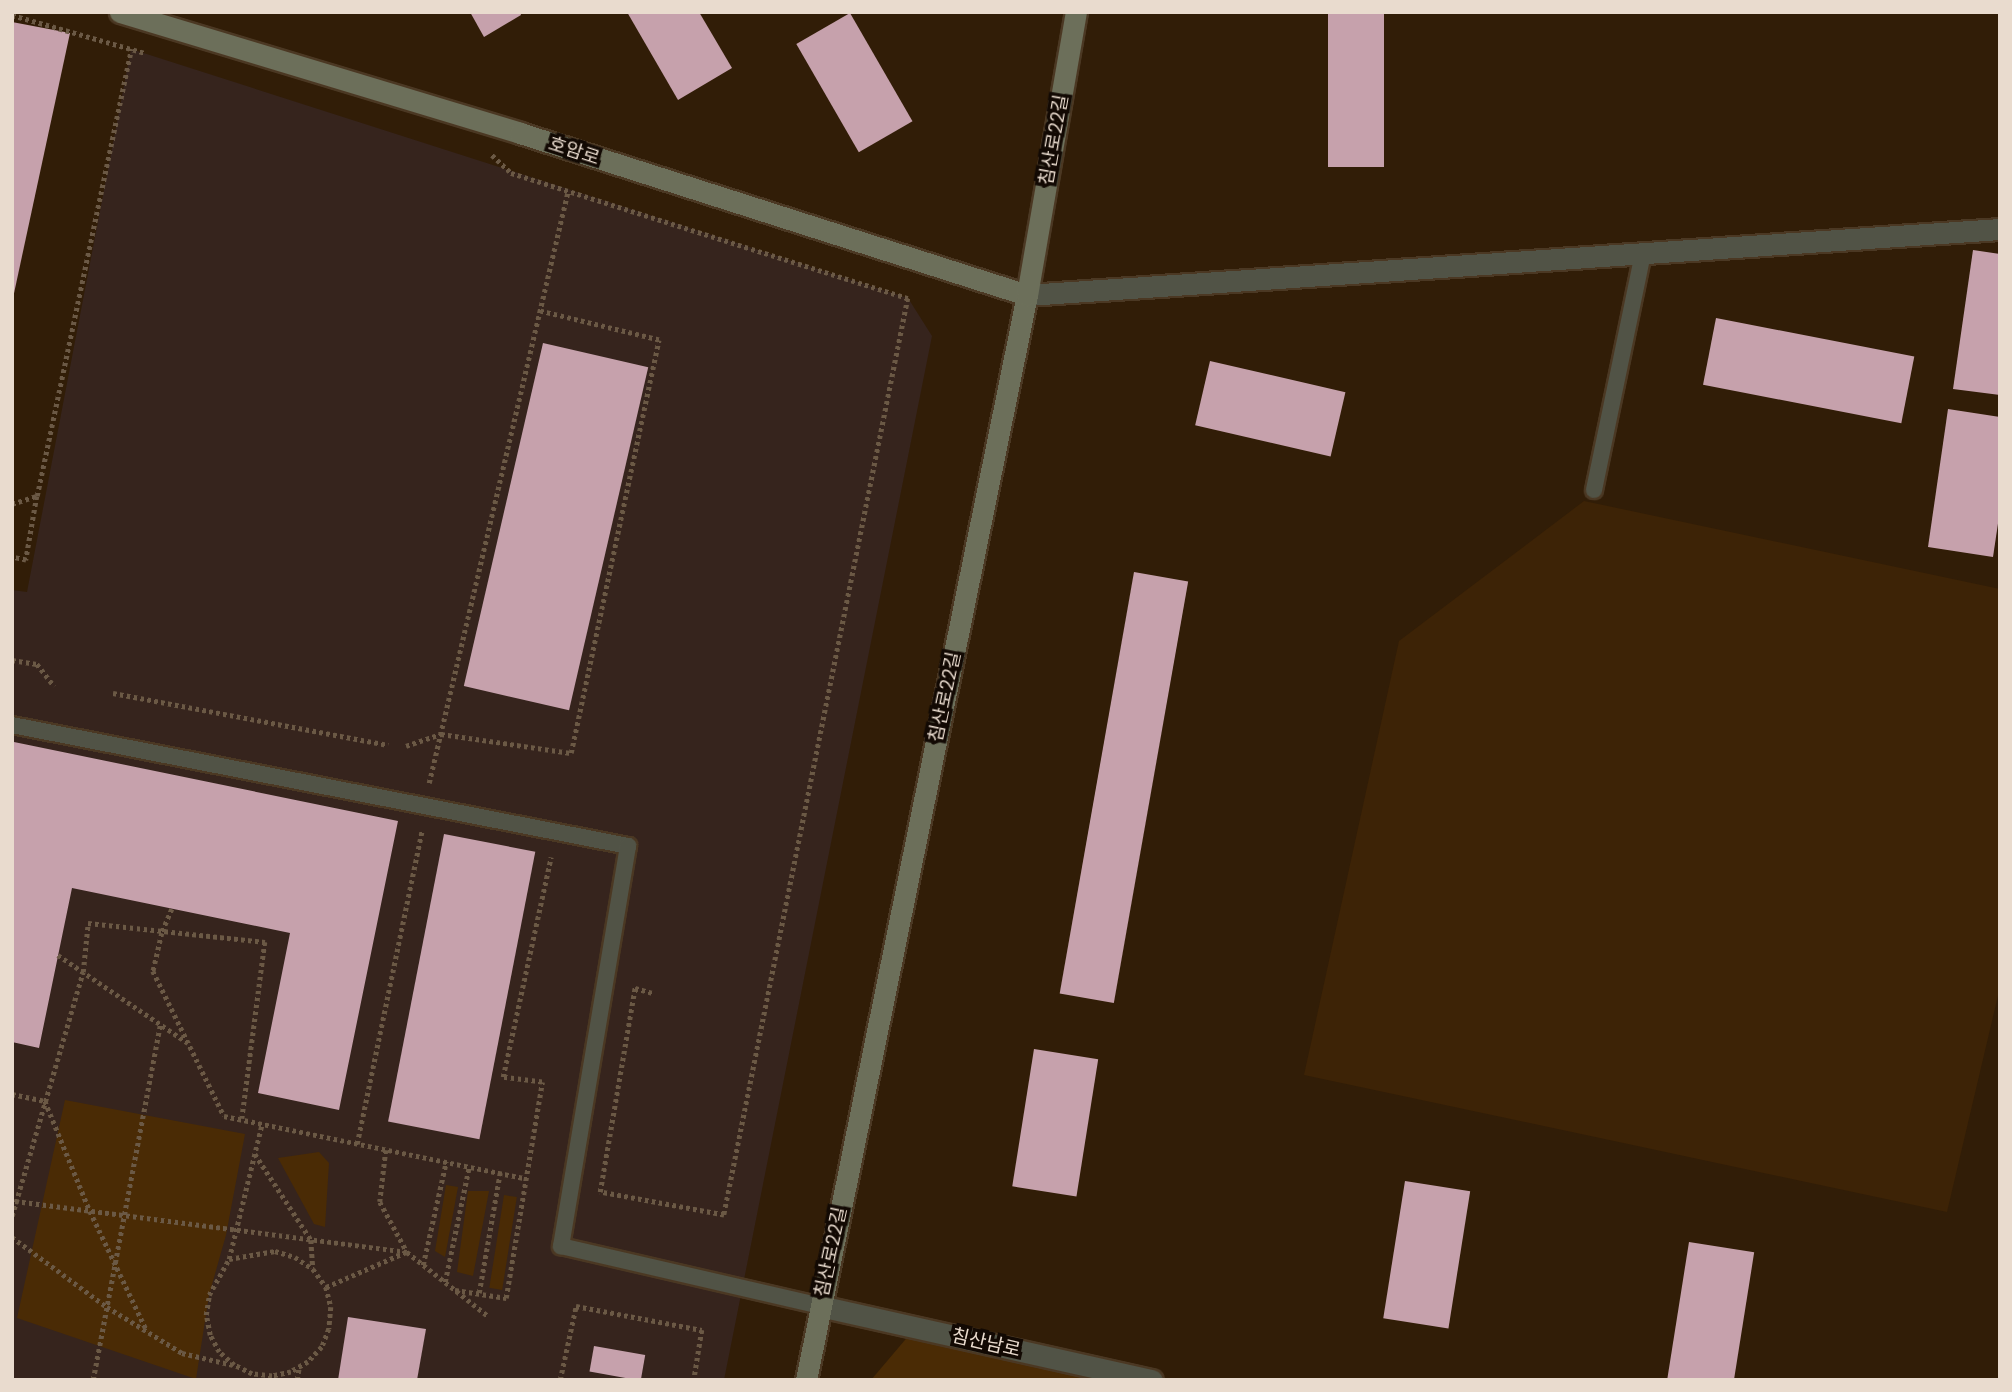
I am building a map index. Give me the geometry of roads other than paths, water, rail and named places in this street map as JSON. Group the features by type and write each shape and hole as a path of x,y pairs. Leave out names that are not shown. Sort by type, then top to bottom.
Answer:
{"street":[{"name":"호암로","path":"120,12 520,133 1027,295"},
{"name":"침산로22길","path":"806,1380 1027,295 1076,12"},
{"path":"1027,295 2000,229"},
{"name":"침산남로","path":"820,1306 1152,1380"}],"lane":[{"path":"1594,490 1643,254"},
{"path":"12,725 628,846 561,1246 820,1306"}]}
